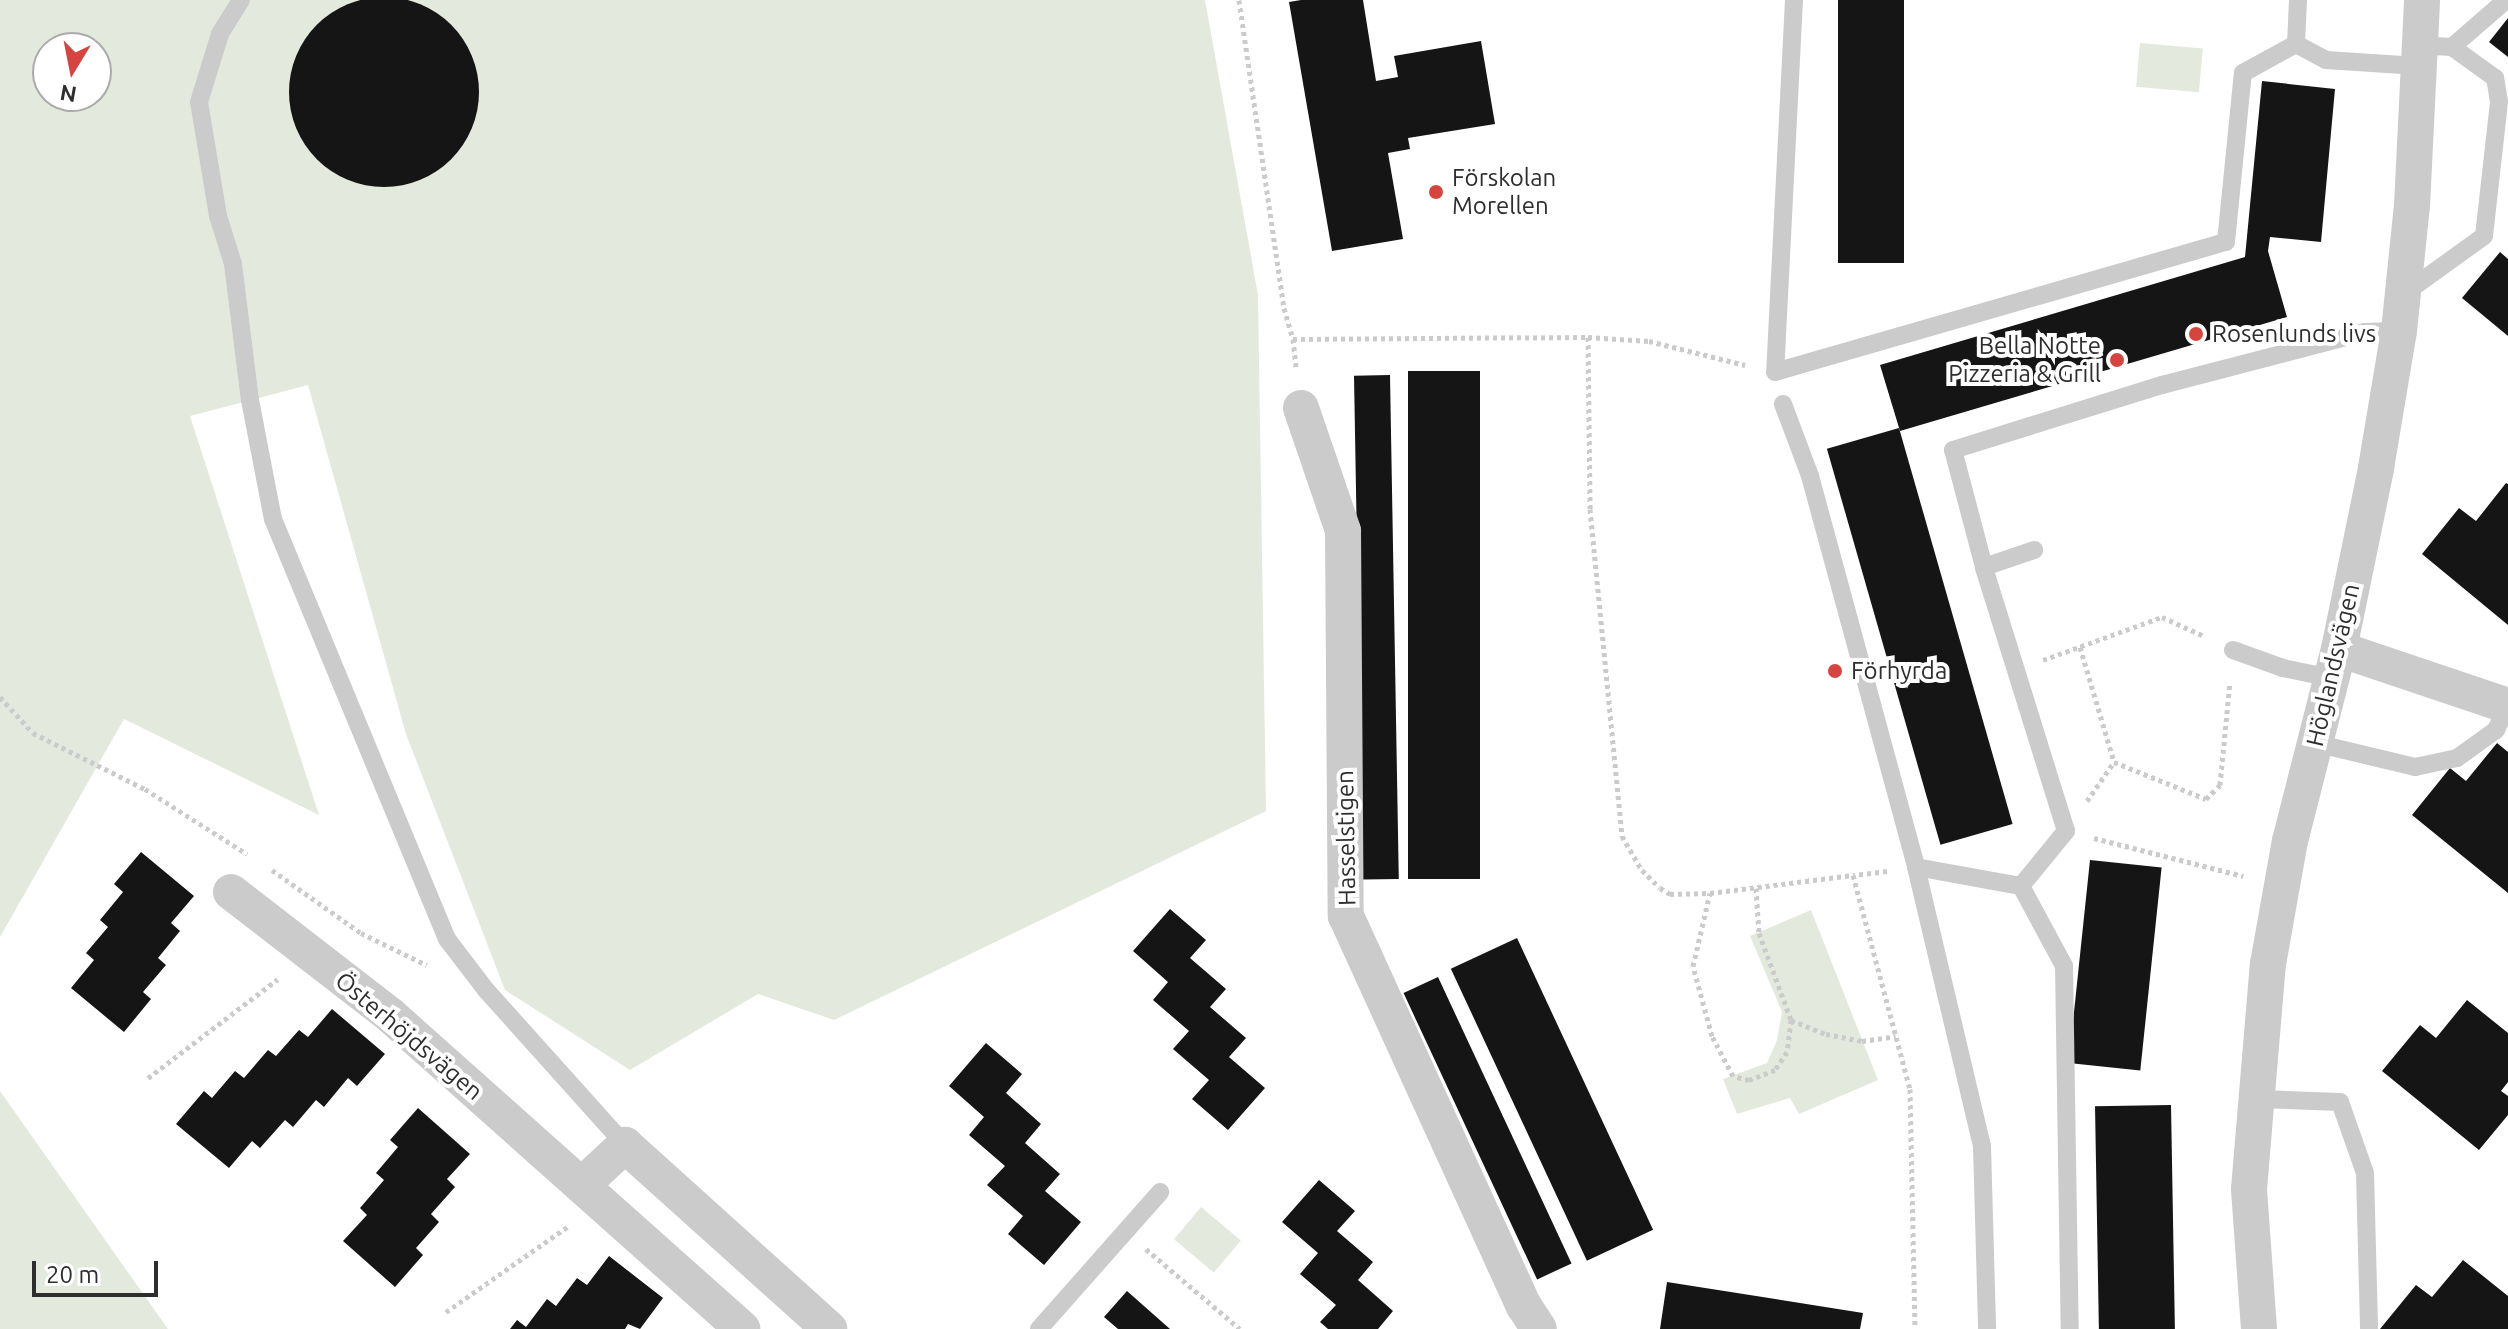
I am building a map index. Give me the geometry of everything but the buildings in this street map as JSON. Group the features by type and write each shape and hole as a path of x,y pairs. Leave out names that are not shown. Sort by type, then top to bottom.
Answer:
{"street":[{"name":"Höglandsvägen","path":"2259,1329 2249,1189 2259,1099 2259,1044 2280,886 2335,664 2376,468 2399,331 2430,53 2422,0"},
{"name":"Hasselstigen","path":"1301,408 1343,531 1346,916 1524,1306 1539,1329"},
{"path":"2335,664 2508,706"},
{"name":"Österhöjdsvägen","path":"231,892 390,1015 742,1329"},
{"path":"590,1195 625,1145 829,1329"}],"lane":[{"path":"241,0 220,34 199,102 218,216 233,264 250,400 273,519 447,939 486,990 625,1145"},
{"path":"1794,0 1775,372 2226,242 2243,73 2296,44"},
{"path":"2296,44 2298,0"},
{"path":"2430,53 2506,0"},
{"path":"2296,44 2326,60 2430,53 2495,78 2499,102 2484,236 2403,295"},
{"path":"2021,886 2066,831 1984,567 1953,450 2162,385 2365,332 2399,331"},
{"path":"1783,404 1810,476 1916,867 1982,1146 1987,1329"},
{"path":"1984,567 2034,550"},
{"path":"2233,650 2283,668 2335,664"},
{"path":"2315,743 2415,767 2457,758 2496,730 2508,706"},
{"path":"1916,867 2021,886"},
{"path":"2021,886 2064,966 2070,1329"},
{"path":"2259,1099 2340,1102 2365,1173 2369,1329"},
{"path":"1039,1329 1160,1192"}],"path":[{"path":"1239,0 1284,308 1293,339 1301,408"},
{"path":"1293,339 1588,337 1649,341 1775,372"},
{"path":"1588,337 1590,509 1622,836 1642,870 1670,894 1756,888 1916,867"},
{"path":"2016,670 2162,617 2233,650 2220,785 2206,799 2114,762 2080,647"},
{"path":"0,697 33,733 145,789 258,861"},
{"path":"2066,831 2280,886"},
{"path":"271,869 361,933 486,990"},
{"path":"1853,875 1910,1089 1915,1329"},
{"path":"1710,893 1693,966 1712,1036 1733,1076 1749,1080 1775,1070 1787,1052 1791,1020 1759,933 1756,888"},
{"path":"148,1078 310,955"},
{"path":"1791,1020 1826,1034 1862,1041 1896,1036"},
{"path":"446,1312 590,1195"},
{"path":"1125,1232 1240,1329"}],"shaded area":[{"path":"0,0 1205,0 1258,295 1266,811 834,1020 758,994 630,1070 505,990 406,734 308,385 190,416 319,815 124,719 0,937"},
{"path":"2140,43 2203,48 2199,92 2136,87"},
{"path":"1811,910 1878,1080 1799,1114 1790,1098 1737,1114 1723,1079 1767,1063 1777,1040 1782,1012 1750,936"},
{"path":"0,1091 168,1329 0,1329"},
{"path":"1201,1207 1241,1240 1214,1273 1174,1239"}],"place":[{"name":"Förskolan Morellen","path":"1436,192"},
{"name":"Rosenlunds livs","path":"2196,334"},
{"name":"Bella Notte Pizzeria & Grill","path":"2117,360"},
{"name":"Förhyrda","path":"1835,671"}]}
